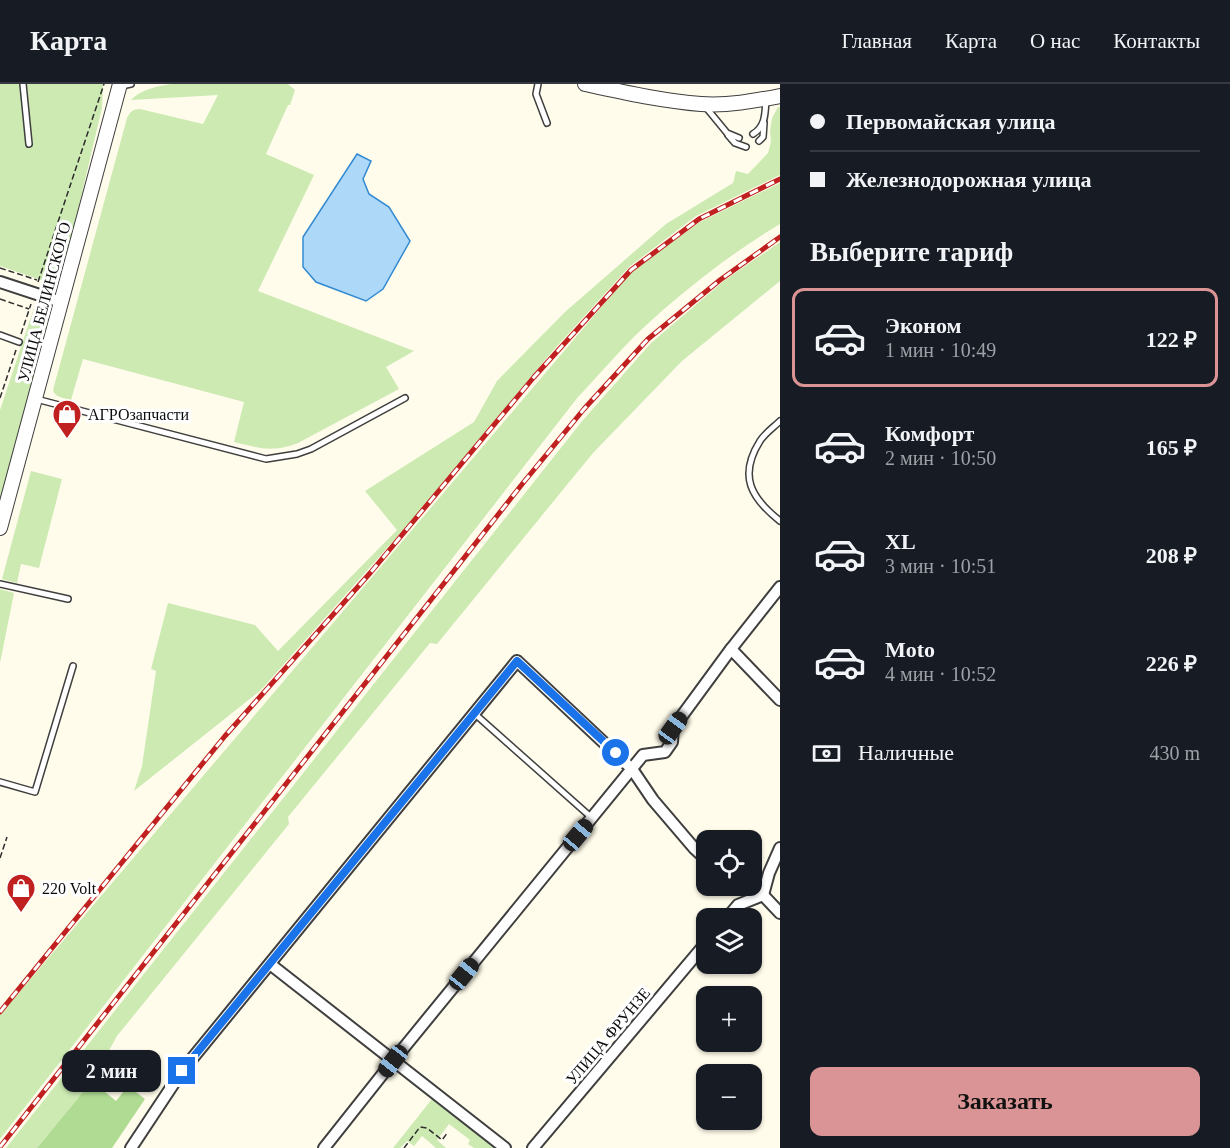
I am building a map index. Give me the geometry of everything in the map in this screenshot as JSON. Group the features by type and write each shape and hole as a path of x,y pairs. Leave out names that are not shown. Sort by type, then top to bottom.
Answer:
{"street":[{"path":"585,84 660,99 703,104 773,98"},
{"name":"УЛИЦА БЕЛИНСКОГО","path":"0,528 123,85"},
{"path":"0,282 61,302"},
{"path":"324,1148 643,755 665,752 672,742 673,728 780,587"},
{"path":"731,649 780,700"},
{"path":"131,1148 182,1071 517,661 632,769 653,800 696,850"},
{"path":"763,895 769,873 780,848"},
{"path":"763,895 780,913"},
{"path":"735,908 763,895"},
{"name":"УЛИЦА ФРУНЗЕ","path":"533,1148 696,955"},
{"path":"270,964 505,1148"}],"lane":[{"path":"23,84 29,144"},
{"path":"538,84 536,94 547,123"},
{"path":"759,141 763,137 765,121 773,98"},
{"path":"703,104 718,125 735,142 746,147"},
{"path":"753,134 765,121"},
{"path":"727,133 739,138"},
{"path":"0,335 19,342"},
{"path":"35,399 266,459 297,454 311,449 405,398"},
{"path":"780,421 761,439 749,463 750,485 763,507 780,521"},
{"path":"0,584 68,599"},
{"path":"0,782 35,792 73,666"},
{"path":"475,714 592,818"}],"path":[{"path":"0,398 104,84"},
{"path":"0,268 38,280"},
{"path":"0,299 29,309"},
{"path":"0,858 7,837"},
{"path":"404,1148 420,1127 427,1128 442,1140 448,1132"}],"green space":[{"path":"0,84 103,84 102,108 67,256 59,272 44,281 0,266"},
{"path":"172,84 288,84 295,90 266,154 314,175 258,291 414,351 386,367 399,389 298,443 273,449 234,442 244,402 83,359 71,400 54,393 128,116 134,110 140,109 203,124 218,95 131,100 145,91"},
{"path":"780,107 780,175 696,216 629,267 550,354 403,530 261,690 134,791 142,766 156,671 151,669 168,603 255,625 278,651 397,530 365,491 474,422 497,381 565,312 666,224 733,183 736,171 748,174 768,153 772,118"},
{"path":"780,183 780,224 725,260 673,301 633,338 578,397 0,1139 0,1015 632,271 700,222"},
{"path":"780,242 780,281 682,361 593,453 437,644 430,643 288,817 289,824 117,1036 92,1081 37,1148 6,1148 583,420 651,343 725,280"},
{"path":"34,308 46,311 49,321 0,505 0,410"},
{"path":"31,471 62,479 39,568 21,564 17,583 2,579"},
{"path":"0,589 14,593 0,663"},
{"path":"92,1081 116,1101 128,1086 145,1099 112,1148 37,1148"},
{"path":"432,1099 494,1148 474,1148 468,1144 470,1140 449,1124 437,1140 446,1148 436,1148 422,1136 414,1146 407,1141 400,1148 393,1148"}],"water":[{"path":"357,154 371,161 363,179 369,194 389,207 410,241 383,289 366,301 316,282 303,267 303,237"}],"railway":[{"path":"0,1012 225,736 371,572 534,377 631,270 699,219 780,179"},
{"path":"0,1147 523,483 584,409 648,339 720,280 780,237"}],"place":[{"name":"АГРОзапчасти","path":"67,440"},
{"name":"220 Volt","path":"21,914"}],"route":[{"path":"182,1071 517,661 616,753"}]}
